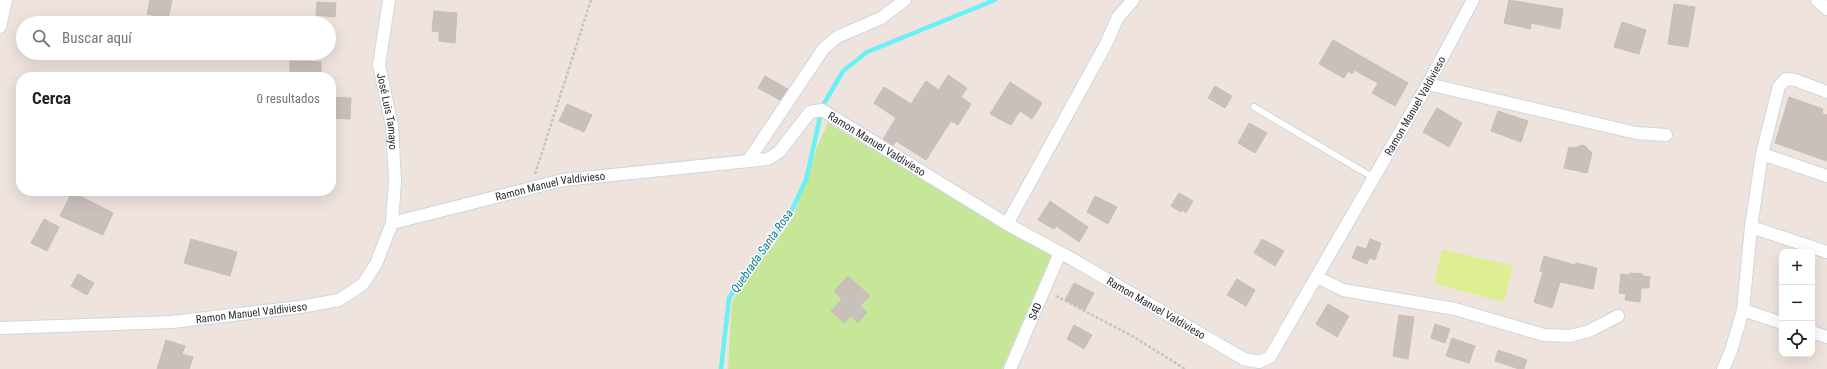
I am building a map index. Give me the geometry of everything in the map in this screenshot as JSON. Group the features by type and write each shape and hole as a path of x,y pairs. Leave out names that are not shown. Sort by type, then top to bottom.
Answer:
{"street":[{"path":"0,26 6,0"},
{"name":"José Luis Tamayo","path":"389,0 380,66 392,126 396,181 392,223"},
{"path":"748,161 824,48 836,37 881,18 906,0"},
{"path":"1007,224 1106,44 1118,17 1133,0"},
{"name":"Ramon Manuel Valdivieso","path":"0,328 172,322 300,307 339,300 363,284 376,264 392,223 563,180 768,159 779,152 810,112 822,110 1007,224 1244,359 1259,362 1270,357 1428,84 1473,0"},
{"path":"1817,0 1827,9"},
{"path":"1723,369 1731,351 1743,310 1751,227 1762,154 1779,86 1786,80 1795,80 1827,92"},
{"path":"1428,84 1636,133 1666,135"},
{"path":"1762,154 1827,176"},
{"path":"1751,227 1827,252"},
{"name":"S4D","path":"1010,369 1060,253"},
{"path":"1317,277 1343,290 1455,309 1544,334 1570,336 1589,331 1618,316"},
{"path":"1743,310 1779,322"},
{"path":"1815,333 1827,337"}],"lane":[{"path":"1254,107 1374,178"}],"path":[{"path":"532,188 538,160 591,0"},
{"path":"1045,290 1134,337 1185,369"}],"green space":[{"path":"828,123 1051,256 1002,369 728,369 732,301 793,218 817,147"},
{"path":"1442,249 1513,266 1504,302 1434,284"}],"building":[{"path":"150,0 172,0 168,16 147,14"},
{"path":"1509,0 1563,9 1560,29 1531,23 1530,29 1504,23"},
{"path":"317,2 336,3 335,16 316,15"},
{"path":"1674,4 1695,7 1688,47 1668,44"},
{"path":"434,11 457,13 455,43 439,41 439,32 432,31"},
{"path":"1622,22 1646,30 1639,54 1614,47"},
{"path":"1333,40 1408,83 1395,106 1372,93 1378,83 1354,70 1352,74 1348,71 1344,78 1319,64"},
{"path":"290,61 321,62 321,72 290,72"},
{"path":"948,75 967,88 961,97 971,104 958,125 951,121 926,160 896,141 893,145 883,139 896,118 874,103 884,87 911,104 926,81 939,90"},
{"path":"765,76 788,89 780,100 758,88"},
{"path":"1010,82 1042,103 1032,119 1020,111 1011,125 990,114"},
{"path":"1215,86 1232,96 1225,108 1208,98"},
{"path":"336,97 351,98 350,119 336,118"},
{"path":"1789,97 1823,109 1822,113 1827,115 1827,161 1775,143"},
{"path":"567,104 592,115 584,132 559,121"},
{"path":"1437,108 1462,123 1449,147 1423,132"},
{"path":"1498,111 1528,121 1521,142 1491,131"},
{"path":"1249,123 1267,133 1255,153 1238,143"},
{"path":"1582,145 1592,153 1587,173 1564,168 1569,147 1575,148"},
{"path":"1179,193 1193,201 1186,213 1182,210 1181,212 1171,206"},
{"path":"70,196 80,196 113,213 103,235 60,216"},
{"path":"1095,196 1117,207 1108,224 1087,212"},
{"path":"1050,201 1088,227 1079,242 1056,226 1054,229 1038,220"},
{"path":"44,219 59,227 47,251 31,243"},
{"path":"191,239 237,252 230,276 184,263"},
{"path":"1262,239 1284,251 1275,266 1254,253"},
{"path":"1370,239 1381,243 1375,260 1369,258 1367,264 1352,258 1357,246 1366,249"},
{"path":"1544,256 1575,265 1576,263 1597,268 1593,289 1560,282 1552,308 1534,302 1543,272 1540,271"},
{"path":"1630,273 1643,274 1642,276 1650,277 1649,288 1641,288 1640,302 1625,300 1626,294 1619,293 1621,274 1630,275"},
{"path":"78,274 94,283 87,295 71,286"},
{"path":"848,276 870,296 860,306 867,312 858,323 851,316 844,323 831,311 842,299 834,291"},
{"path":"1237,279 1255,290 1246,306 1227,295"},
{"path":"1074,283 1094,293 1085,310 1065,300"},
{"path":"1328,304 1349,316 1337,337 1316,324"},
{"path":"1399,315 1414,317 1408,359 1393,356"},
{"path":"1435,324 1450,329 1445,343 1431,338"},
{"path":"1074,325 1092,335 1084,349 1067,339"},
{"path":"1452,338 1475,346 1469,363 1446,356"},
{"path":"166,340 185,346 182,354 193,357 189,369 157,369"},
{"path":"1498,350 1527,360 1524,369 1519,369 1495,361"}],"waterway":[{"name":"Quebrada Santa Rosa","path":"822,107 843,71 867,52 995,0"},
{"name":"Quebrada Santa Rosa","path":"721,369 729,298 790,214 806,180 821,113"}]}
